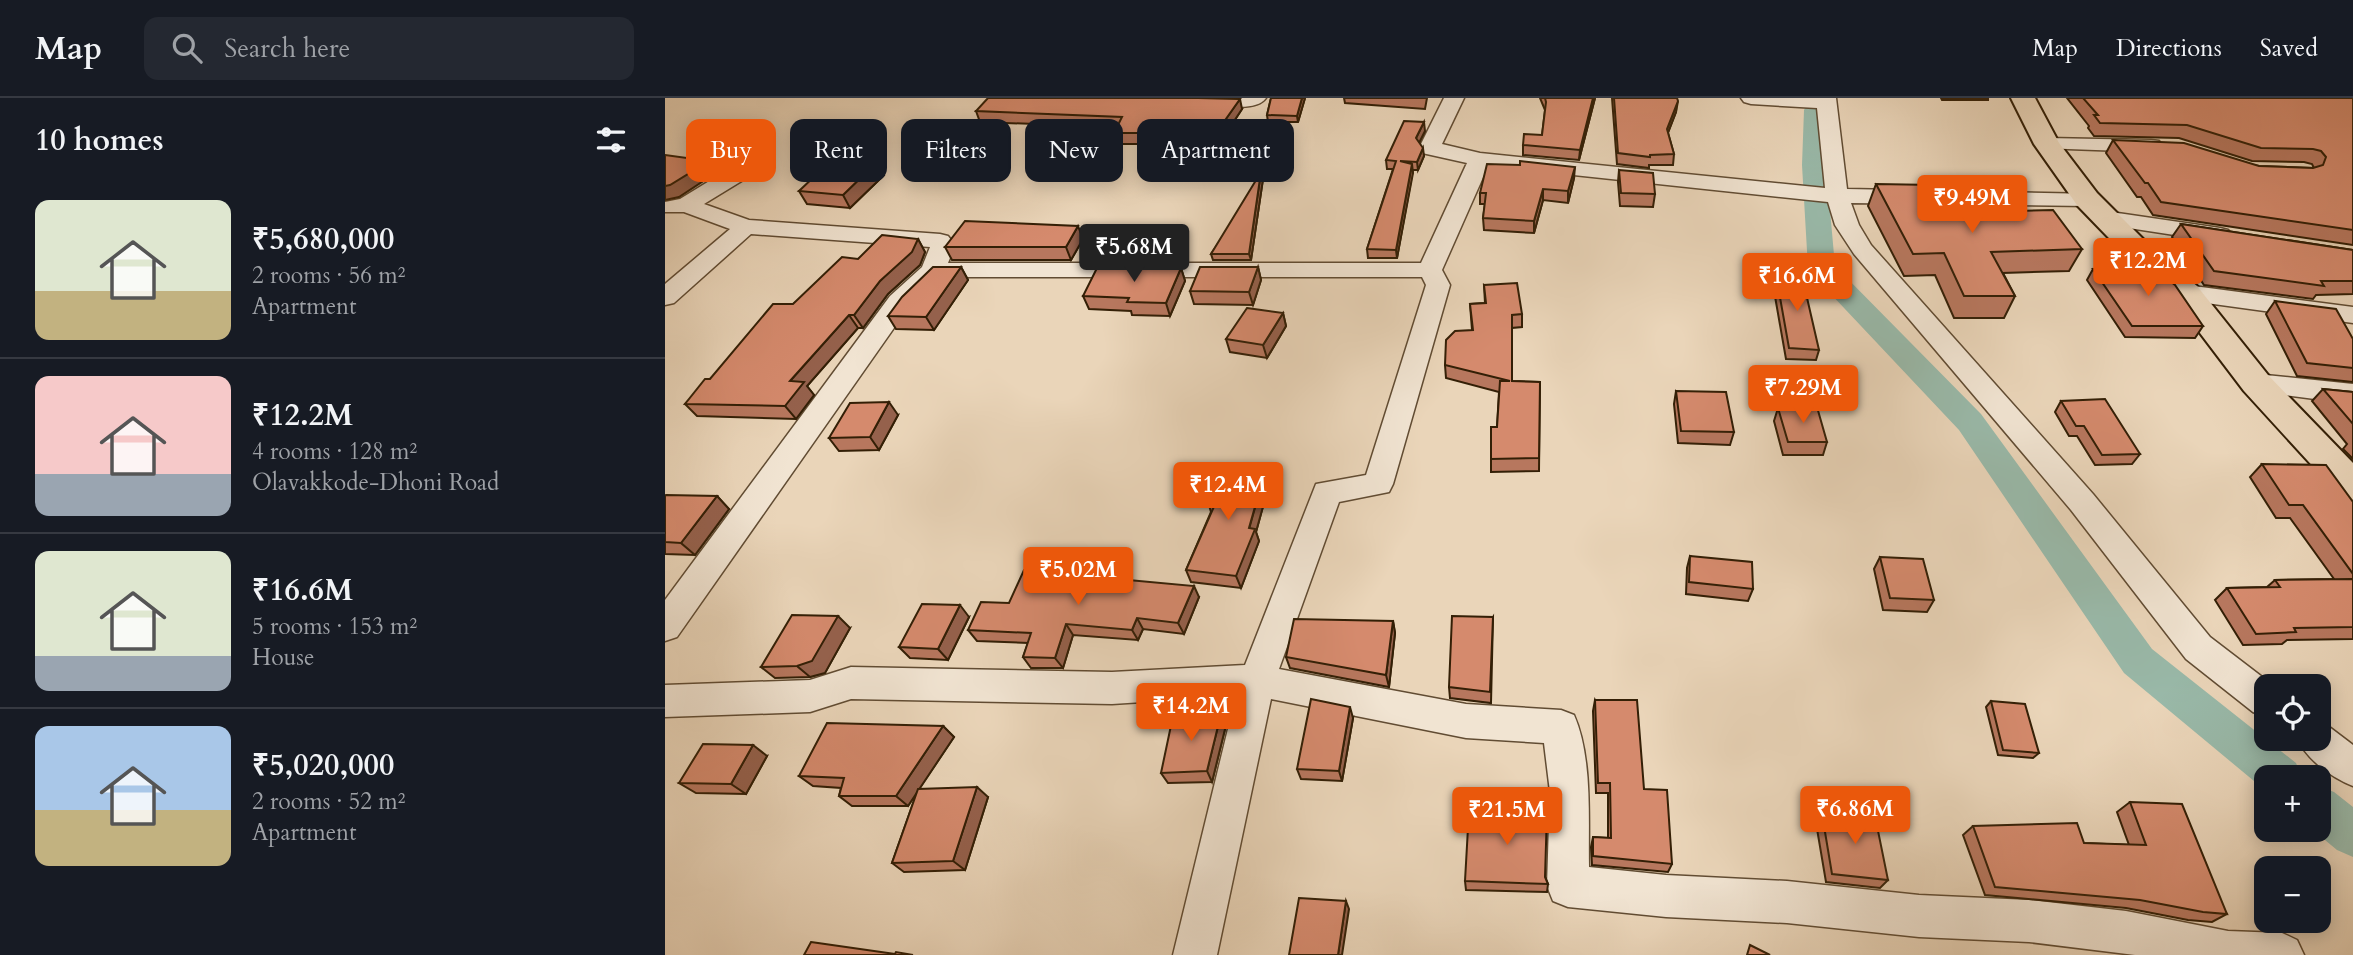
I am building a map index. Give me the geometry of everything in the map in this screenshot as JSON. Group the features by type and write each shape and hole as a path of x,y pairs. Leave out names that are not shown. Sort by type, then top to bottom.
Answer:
{"main road":[{"path":"2023,98 2047,144 2095,209 2186,293 2256,383 2353,486"}],"street":[{"path":"1216,98 1256,98"},
{"path":"1454,98 1430,148 1480,159 1837,196 2095,209 2242,238"},
{"path":"1751,98 1826,100 1837,196 1847,225 1862,249 2082,502 2198,648 2254,692"},
{"path":"2047,144 2168,147"},
{"path":"1430,270 1480,159"},
{"path":"676,206 720,182"},
{"path":"665,627 899,302 933,270 943,245 940,241 746,228 676,206"},
{"path":"665,297 746,228"},
{"path":"933,270 1430,270"},
{"path":"1195,955 1257,681 1327,492 1378,484 1438,285 1430,270"},
{"path":"2186,293 2353,315"},
{"path":"2256,383 2353,394"},
{"path":"665,701 810,696 851,683 1112,688 1224,680 1257,681 1466,721 1561,727 1569,792 1568,886 1666,896 1787,902 1919,916 2029,921 2126,932 2228,952 2282,955"},
{"path":"2331,751 2353,768"}],"building":[{"path":"988,98 1240,99 1226,119 1137,119 1137,133 1123,133 1122,117 976,111"},
{"path":"1271,98 1302,98 1297,116 1267,115"},
{"path":"1545,98 1593,98 1580,150 1523,145 1524,134 1542,135"},
{"path":"1614,98 1677,98 1667,129 1674,154 1650,157 1618,153"},
{"path":"2083,98 2353,98 2353,230 2161,202 2113,140 2184,143 2259,166 2313,168 2323,165 2326,157 2321,151 2313,149 2261,148 2187,125 2100,123 2094,115 2098,115"},
{"path":"1404,121 1424,122 1416,138 1423,148 1417,162 1400,161 1412,164 1396,250 1367,249 1396,161 1386,160"},
{"path":"665,155 686,158 686,175 665,186"},
{"path":"1520,161 1575,167 1568,191 1543,189 1534,221 1483,218 1486,193 1480,193 1487,164 1520,165"},
{"path":"1619,170 1653,173 1655,194 1621,193"},
{"path":"809,182 856,182 843,195 799,191"},
{"path":"1255,182 1260,182 1249,254 1211,254"},
{"path":"1876,184 1934,185 1951,213 2053,210 2082,249 1991,252 2015,296 1964,296 1944,253 1913,254"},
{"path":"965,221 1078,226 1066,247 945,247"},
{"path":"2181,224 2353,250 2353,281 2321,281 2324,286 2214,271"},
{"path":"882,235 918,239 912,252 880,281 854,315 849,315 790,381 804,382 785,406 685,404 705,379 710,379 773,304 793,304 842,257 858,259"},
{"path":"933,267 961,267 926,317 888,316 902,297"},
{"path":"1200,267 1258,267 1249,292 1190,291"},
{"path":"1097,268 1181,268 1166,303 1127,302 1129,298 1083,296"},
{"path":"2093,269 2156,270 2175,285 2203,326 2132,326"},
{"path":"1776,275 1802,276 1819,350 1789,348"},
{"path":"1517,283 1522,314 1512,315 1512,381 1540,382 1539,458 1491,459 1491,427 1497,427 1500,381 1510,381 1445,365 1446,340 1455,331 1473,330 1470,304 1486,303 1484,285"},
{"path":"2275,301 2336,309 2353,339 2353,368 2307,363"},
{"path":"1247,308 1283,313 1263,345 1226,339"},
{"path":"2323,389 2353,392 2353,424"},
{"path":"1676,391 1726,392 1734,432 1681,431"},
{"path":"2105,399 2140,454 2102,455 2084,426 2076,426 2061,401"},
{"path":"889,402 870,437 829,438 850,403"},
{"path":"1817,407 1827,442 1788,442 1778,408"},
{"path":"2262,464 2326,465 2353,502 2353,574 2303,505 2289,505"},
{"path":"1219,467 1266,468 1249,528 1255,529 1236,576 1186,570 1216,502 1208,502"},
{"path":"666,495 717,496 681,543 665,542"},
{"path":"1690,556 1752,562 1753,589 1689,582"},
{"path":"1880,557 1923,559 1934,600 1890,598"},
{"path":"1024,570 1065,571 1064,574 1194,586 1178,623 1137,618 1132,630 1066,624 1055,658 1023,657 1031,633 968,630 981,602 1009,603"},
{"path":"2353,579 2353,627 2294,628 2296,632 2256,634 2227,588 2280,587 2275,580"},
{"path":"922,604 960,605 938,649 899,647"},
{"path":"792,615 838,616 812,661 797,666 761,667"},
{"path":"1452,616 1493,617 1490,692 1449,687"},
{"path":"1294,619 1393,621 1386,675 1286,657"},
{"path":"1311,699 1350,707 1339,771 1297,769"},
{"path":"1595,700 1637,700 1644,789 1667,790 1672,864 1593,856 1593,837 1611,838 1610,783 1598,783"},
{"path":"1991,701 2025,704 2039,753 2003,750"},
{"path":"1221,714 1207,771 1161,773 1173,716"},
{"path":"827,723 943,726 896,796 839,796 844,778 799,776"},
{"path":"703,744 753,745 731,784 679,783"},
{"path":"977,787 953,861 892,863 918,789"},
{"path":"2130,802 2182,804 2227,914 2140,900 1995,887 1973,826 2077,823 2084,843 2146,845"},
{"path":"1469,810 1547,812 1545,877 1548,884 1465,881"},
{"path":"1822,814 1875,816 1888,880 1832,874"},
{"path":"1299,898 1346,901 1338,955 1289,955"},
{"path":"811,942 895,954 913,955 804,955"},
{"path":"1750,945 1770,955 1747,955"}],"waterway":[{"path":"1815,110 1814,165 1822,268 1970,422 2138,661 2266,765"},
{"path":"2331,817 2353,835"}]}
